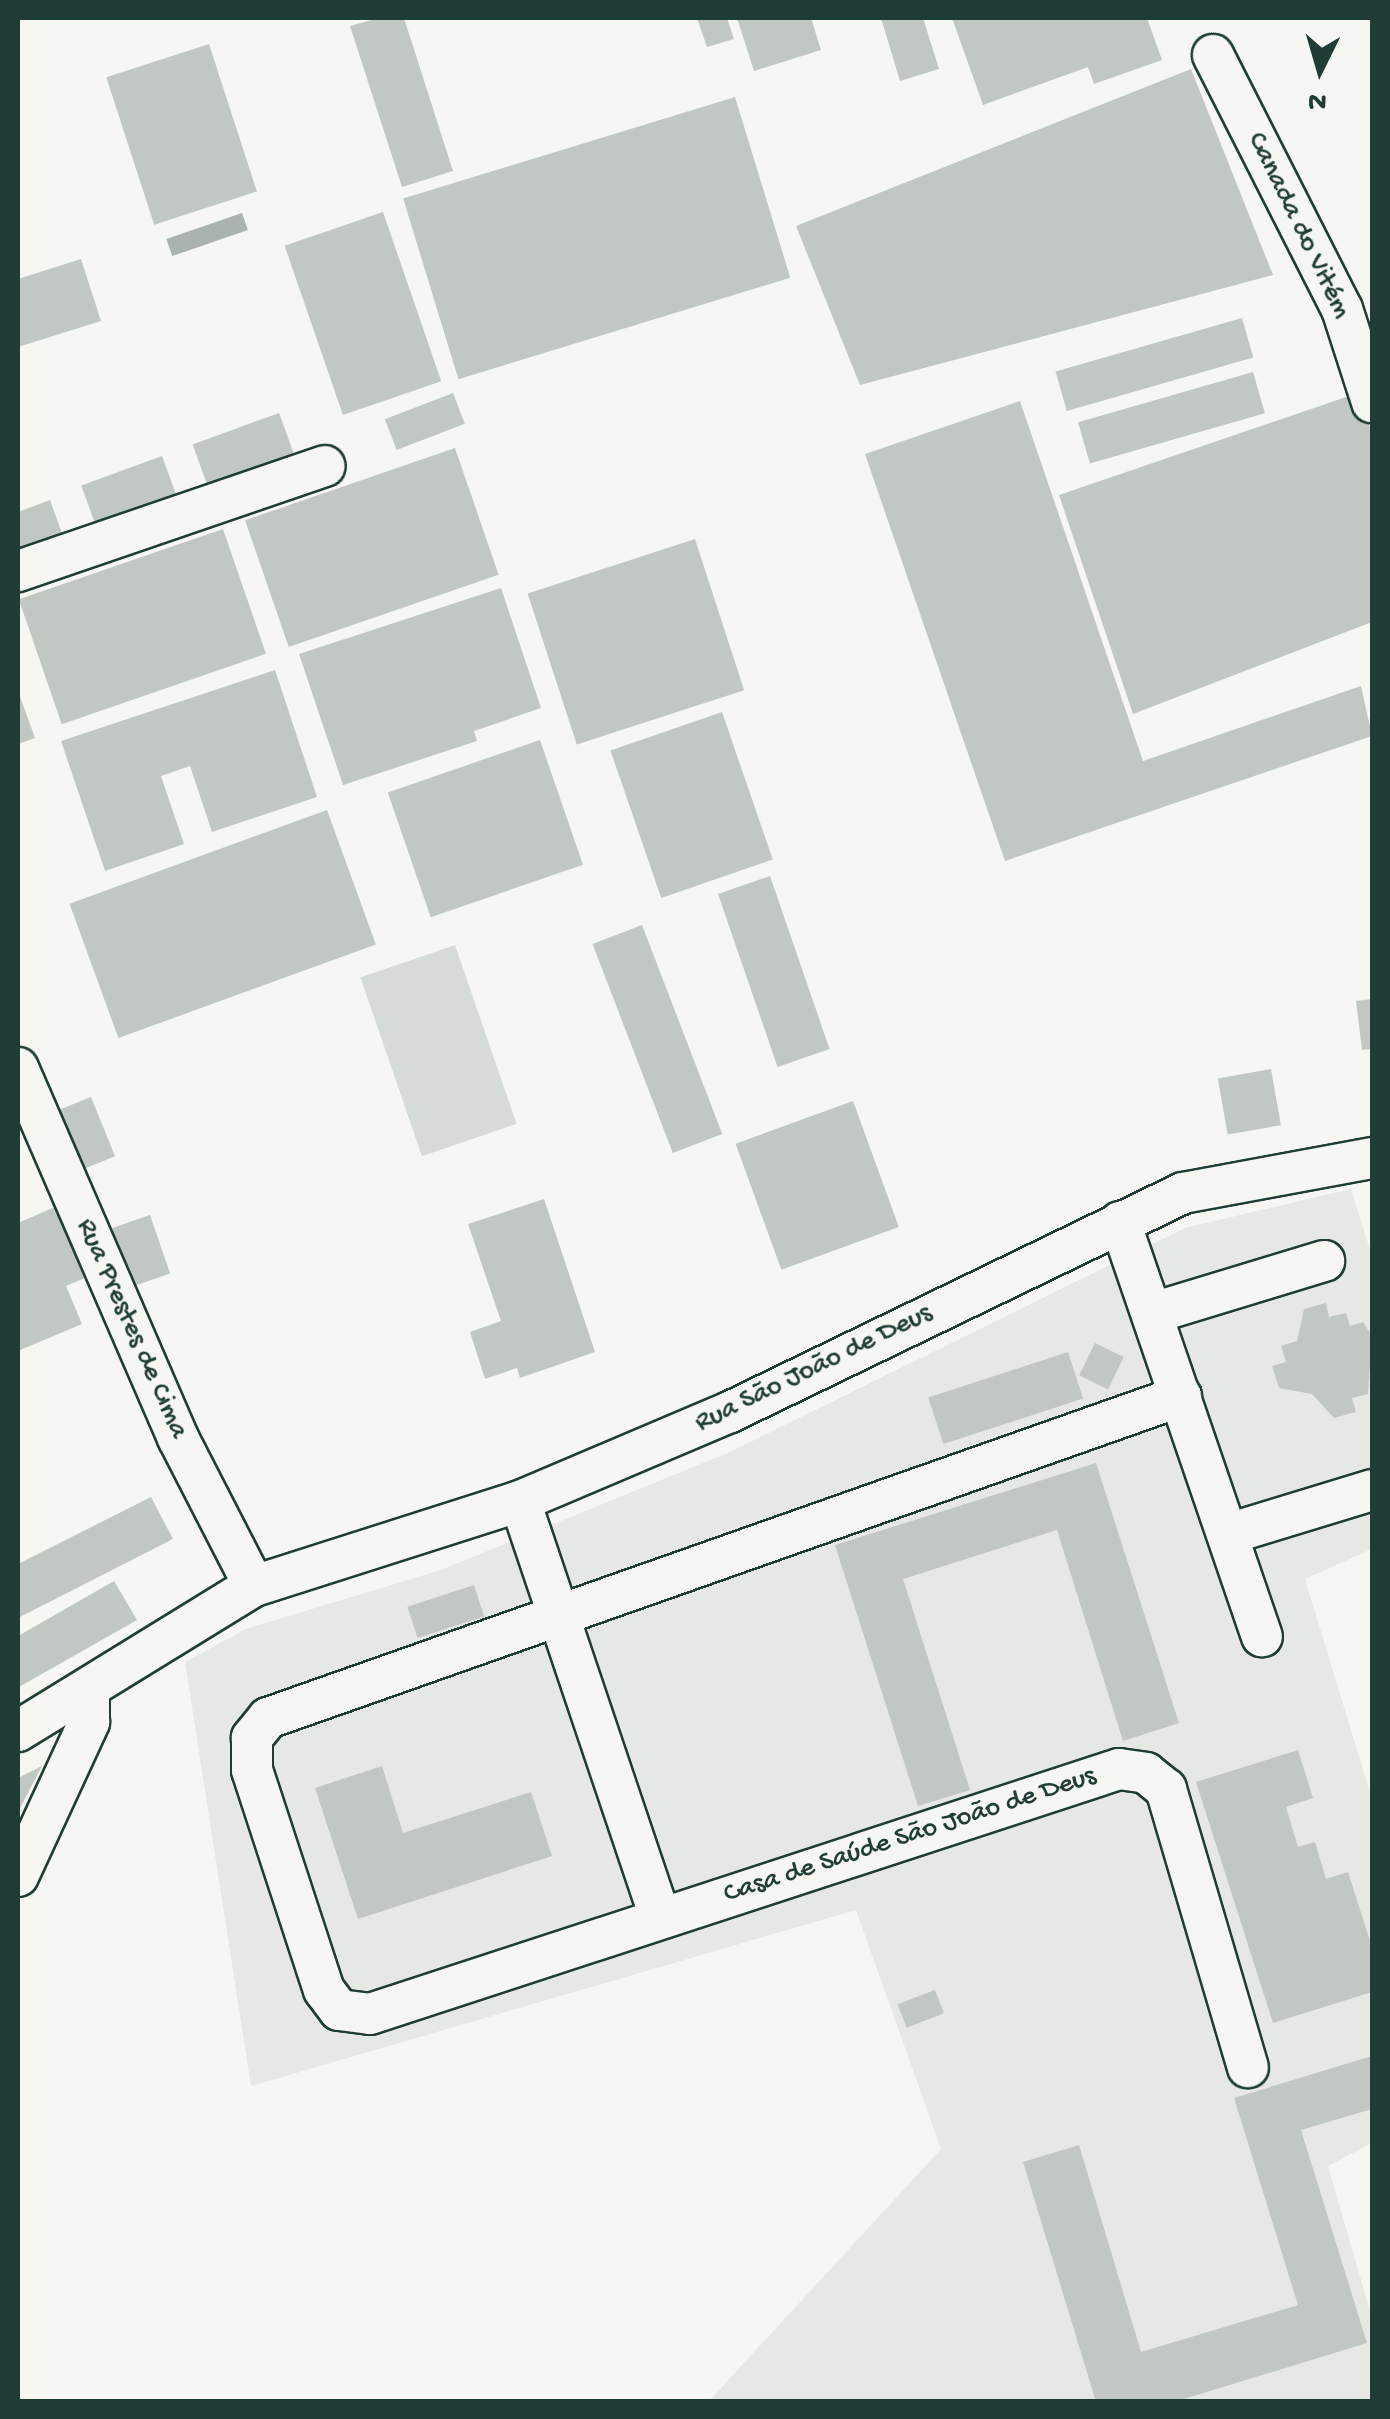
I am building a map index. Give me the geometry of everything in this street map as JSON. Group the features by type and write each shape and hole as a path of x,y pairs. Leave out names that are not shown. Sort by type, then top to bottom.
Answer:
{"street":[{"name":"Canada do Vitém","path":"1213,55 1342,309 1372,402"},
{"path":"18,571 324,466"},
{"name":"Rua Prestes de Cima","path":"18,1068 178,1438 254,1586"},
{"name":"Rua São João de Deus","path":"18,1732 254,1586 520,1501 730,1412 1183,1193 1372,1158"},
{"path":"1120,1222 1262,1636"},
{"path":"1153,1313 1324,1261"},
{"name":"Casa de Saúde São João de Deus","path":"1181,1396 268,1718 252,1738 252,1770 324,1990 339,2010 370,2014 659,1915 1119,1769 1146,1773 1166,1789 1248,2068"},
{"path":"1228,1534 1372,1490"},
{"path":"520,1501 659,1915"},
{"path":"18,1876 89,1722 89,1688"}],"shaded area":[{"path":"242,213 248,230 172,256 166,239"},
{"path":"455,945 517,1124 422,1156 360,978"},
{"path":"1351,1189 1372,1256 1372,1549 1305,1579 1372,1799 1372,2143 1328,2166 1372,2318 1372,2401 709,2401 941,2149 856,1910 251,2086 185,1662 246,1629 441,1570 730,1452 1185,1228"}],"building":[{"path":"379,18 404,18 453,171 402,187 350,26"},
{"path":"697,18 727,18 734,39 707,47"},
{"path":"737,18 811,18 821,50 754,71"},
{"path":"881,18 923,18 939,69 900,81"},
{"path":"952,18 1147,18 1162,60 1094,84 1088,67 983,105"},
{"path":"209,44 257,191 154,225 106,77"},
{"path":"1191,69 1273,275 860,385 796,226"},
{"path":"735,97 790,278 458,379 403,198"},
{"path":"383,212 441,381 343,415 285,246"},
{"path":"81,259 101,321 18,347 18,279"},
{"path":"1242,318 1253,357 1067,411 1056,371"},
{"path":"1253,372 1265,413 1090,464 1078,422"},
{"path":"453,393 465,424 397,450 385,419"},
{"path":"1358,393 1372,434 1372,622 1133,714 1059,495"},
{"path":"1020,401 1143,761 1361,686 1372,736 1005,861 865,454"},
{"path":"279,413 296,459 209,491 193,444"},
{"path":"455,448 499,575 289,647 245,520"},
{"path":"162,456 179,502 98,531 81,485"},
{"path":"50,500 67,547 18,564 18,512"},
{"path":"223,529 266,654 62,724 19,599"},
{"path":"695,539 744,690 577,745 528,593"},
{"path":"501,588 541,708 474,731 477,741 343,785 299,654"},
{"path":"275,670 317,797 212,832 190,766 161,776 184,844 105,871 61,741"},
{"path":"18,691 35,738 18,744"},
{"path":"722,712 773,860 661,898 610,750"},
{"path":"540,740 583,865 431,917 388,792"},
{"path":"327,810 376,944 118,1038 70,904"},
{"path":"770,876 830,1049 778,1067 718,894"},
{"path":"642,925 722,1134 673,1153 593,944"},
{"path":"1372,999 1372,1049 1362,1050 1356,1001"},
{"path":"1271,1069 1281,1125 1228,1135 1218,1078"},
{"path":"91,1097 115,1156 79,1171 55,1112"},
{"path":"853,1101 899,1227 781,1270 736,1144"},
{"path":"544,1199 595,1352 520,1378 517,1368 485,1379 470,1332 501,1321 468,1224"},
{"path":"55,1207 85,1278 66,1286 82,1324 18,1351 18,1223"},
{"path":"150,1215 170,1274 127,1289 107,1230"},
{"path":"1326,1303 1329,1317 1346,1313 1350,1326 1363,1322 1372,1336 1368,1394 1352,1398 1356,1412 1334,1418 1312,1394 1279,1388 1272,1366 1286,1362 1281,1346 1297,1341 1304,1309"},
{"path":"1095,1343 1124,1357 1108,1389 1079,1375"},
{"path":"1068,1352 1083,1399 943,1444 928,1397"},
{"path":"1096,1463 1179,1723 1123,1741 1057,1530 903,1579 970,1790 918,1806 835,1545"},
{"path":"151,1497 173,1539 18,1618 18,1564"},
{"path":"114,1581 137,1620 19,1687 18,1636"},
{"path":"474,1585 484,1616 418,1638 407,1607"},
{"path":"1298,1750 1313,1798 1286,1807 1298,1847 1315,1842 1326,1879 1348,1872 1372,1947 1372,1992 1273,2023 1196,1782"},
{"path":"42,1766 18,1812 18,1778"},
{"path":"382,1766 403,1833 531,1792 552,1856 358,1919 315,1788"},
{"path":"935,1990 944,2013 907,2028 898,2004"},
{"path":"1372,2056 1372,2109 1301,2130 1367,2343 1174,2402 1096,2402 1023,2162 1079,2145 1141,2352 1298,2305 1234,2098"}]}
